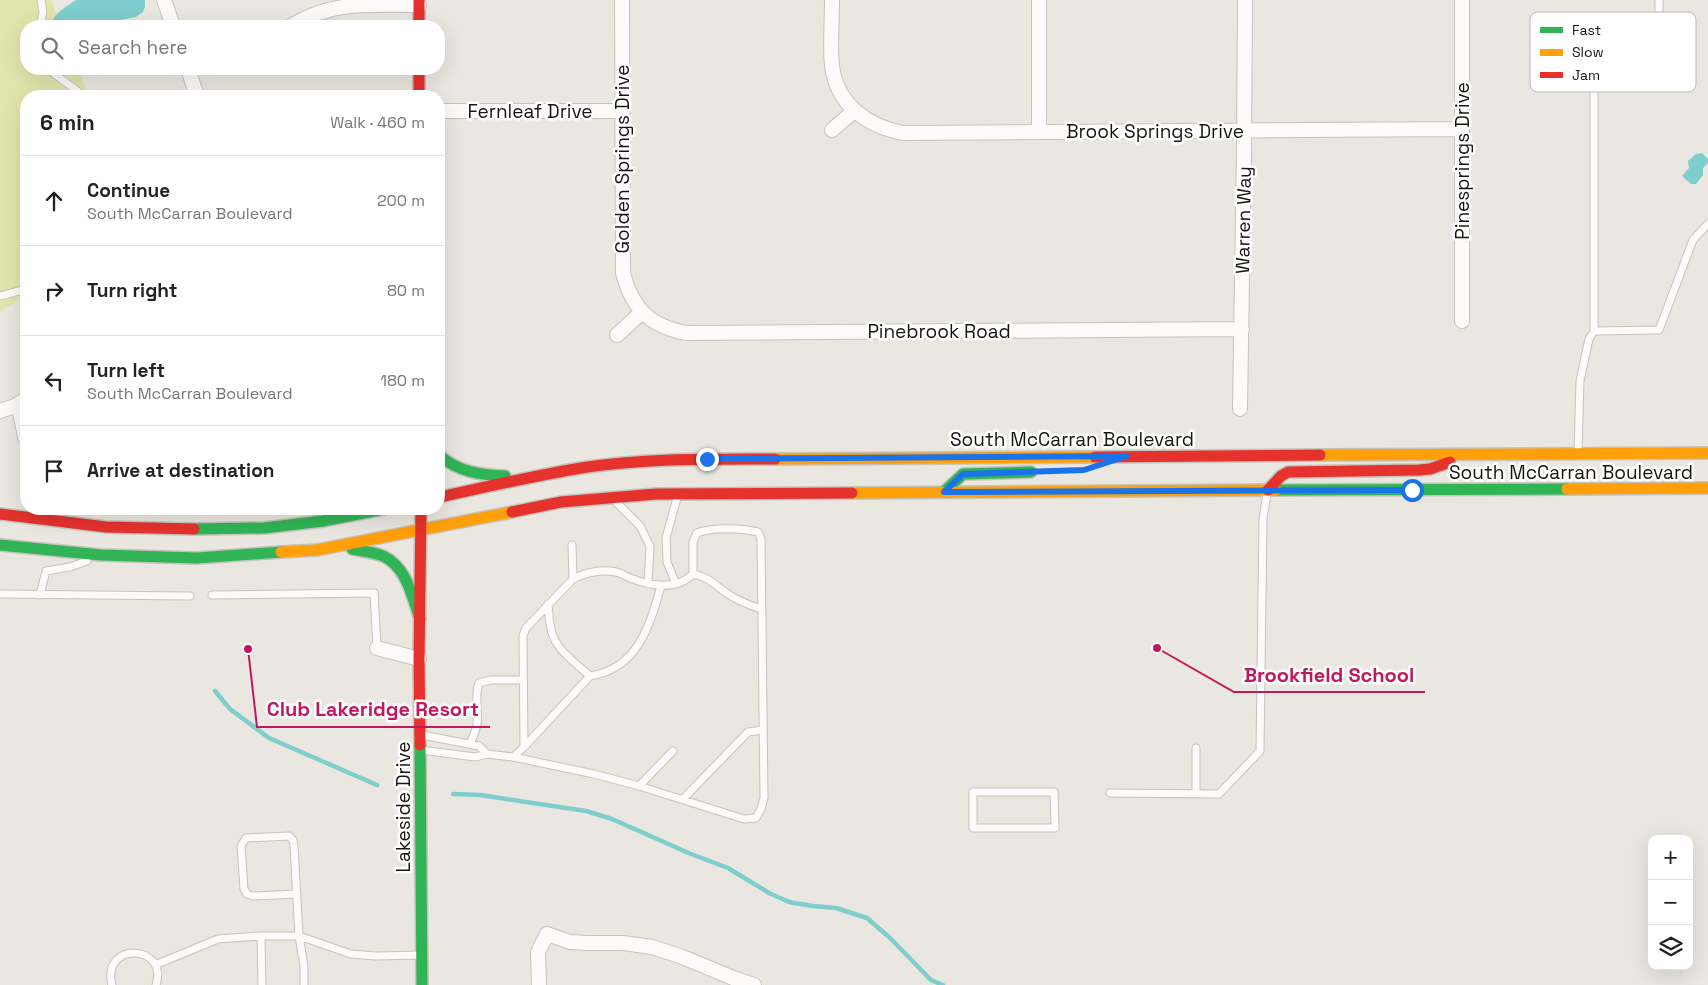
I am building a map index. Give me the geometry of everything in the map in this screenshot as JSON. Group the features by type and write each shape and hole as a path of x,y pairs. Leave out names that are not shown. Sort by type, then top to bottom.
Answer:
{"main road":[{"path":"419,2 419,20"},
{"path":"419,75 419,90"},
{"path":"1689,453 1708,446"},
{"name":"South McCarran Boulevard","path":"445,496 582,468 638,462 707,459 1708,453"},
{"path":"1268,490 1281,476 1288,472 1430,469 1469,454"},
{"path":"1092,467 1127,456"},
{"path":"445,459 468,472 496,476 534,477"},
{"path":"944,492 963,474 1046,471"},
{"name":"South McCarran Boulevard","path":"0,545 101,555 196,558 317,550 561,502 610,497 678,494 1708,488"},
{"path":"0,514 106,527 156,529 264,528 323,521 354,515"},
{"name":"Lakeside Drive","path":"421,515 419,660 422,985"},
{"path":"63,533 106,527"},
{"path":"339,547 385,556 394,563 403,575 420,619"}],"street":[{"path":"164,0 171,20"},
{"name":"Golden Springs Drive","path":"622,0 622,273 627,290 642,312"},
{"path":"832,0 832,66 836,83 844,99 854,111 832,130"},
{"path":"1039,0 1039,132"},
{"name":"Warren Way","path":"1240,410 1245,0"},
{"name":"Pinesprings Drive","path":"1462,0 1462,321"},
{"path":"299,20 323,9 343,5 419,2"},
{"path":"192,75 195,90"},
{"name":"Fernleaf Drive","path":"445,110 622,111"},
{"name":"Brook Springs Drive","path":"854,111 869,122 886,130 903,133 1462,129"},
{"path":"617,335 642,312"},
{"name":"Pinebrook Road","path":"642,312 670,330 686,333 1242,329"},
{"path":"0,410 20,403"},
{"path":"377,648 419,660"},
{"path":"539,985 538,952 547,934 570,942 624,943 652,948 680,956 754,985"}],"lane":[{"path":"41,0 43,12 41,20"},
{"path":"56,75 76,90"},
{"path":"1578,454 1580,381 1589,339 1594,330 1594,92"},
{"path":"1594,330 1658,330 1693,240 1708,224"},
{"path":"0,296 20,291"},
{"path":"1110,792 1219,794 1260,751 1263,520 1268,490"},
{"path":"676,584 667,562 666,538 678,494"},
{"path":"610,497 640,526 650,546 648,584"},
{"path":"420,750 476,757 487,754 513,757 594,774 639,786 744,820 756,818 764,798 761,538 758,532 749,530 705,530 697,534 693,542 693,574 687,580 676,584 661,586 648,584 617,572 600,570 574,579 526,628 523,636 524,747"},
{"path":"572,545 574,579"},
{"path":"40,595 46,571 70,567 101,555"},
{"path":"693,574 707,577 739,601 761,609"},
{"path":"513,757 590,676 602,675 614,670 624,661 643,639 650,626 661,586"},
{"path":"212,595 374,593 377,648"},
{"path":"0,594 190,596"},
{"path":"548,604 553,638 563,651 590,676"},
{"path":"470,744 476,732 476,693 479,683 491,680 524,680"},
{"path":"683,799 748,732 763,730"},
{"path":"420,735 479,746 487,754"},
{"path":"1196,748 1196,793"},
{"path":"639,786 672,751"},
{"path":"973,792 1054,792 1055,828 973,828 973,792"},
{"path":"297,894 253,896 247,894 244,889 241,846 246,838 289,836 293,840 304,985"},
{"path":"155,965 218,939 261,936 299,936 351,954 376,956 422,955"},
{"path":"261,936 262,985"},
{"path":"112,985 110,978 114,962 127,953 136,952 150,958 155,965 158,972 156,985"}],"green space":[{"path":"0,0 51,0 59,20 20,20 20,75 80,75 87,90 20,90 20,299 0,311"}],"water":[{"path":"76,0 145,0 143,12 136,17 120,20 52,20 64,8"},
{"path":"1702,153 1708,159 1708,163 1703,168 1703,175 1696,184 1691,184 1682,176 1689,168 1688,161 1696,154"}],"waterway":[{"path":"215,691 230,709 269,738 377,785"},
{"path":"453,794 480,795 586,811 612,819 691,854 728,868 769,893 789,902 836,908 867,918 889,937 931,980 943,985"}],"traffic: fast":[{"path":"445,460 470,472 505,476"},
{"path":"944,492 963,474 1031,472"},
{"path":"1276,490 1567,489"},
{"path":"194,529 264,528 323,521 354,515"},
{"path":"0,545 101,555 197,558 281,552"},
{"path":"352,549 383,556 398,567 408,583 420,619"},
{"path":"420,745 422,985"}],"traffic: slow":[{"path":"1320,455 1708,453"},
{"path":"775,459 1095,457"},
{"path":"1567,489 1708,488"},
{"path":"852,493 1276,490"},
{"path":"281,552 317,550 512,512"}],"traffic: jam":[{"path":"419,0 419,20"},
{"path":"419,75 419,90"},
{"path":"1095,457 1320,455"},
{"path":"445,496 545,474 629,462 775,459"},
{"path":"1268,490 1281,476 1288,472 1419,470 1430,469 1450,462"},
{"path":"512,512 561,502 656,494 852,493"},
{"path":"0,514 106,527 194,529"},
{"path":"420,745 421,515"}],"place":[{"name":"Brookfield School","path":"1157,648"},
{"name":"Club Lakeridge Resort","path":"248,649"}],"route":[{"path":"707,459 1127,456 1084,470 963,474 944,492 1412,490"}]}
